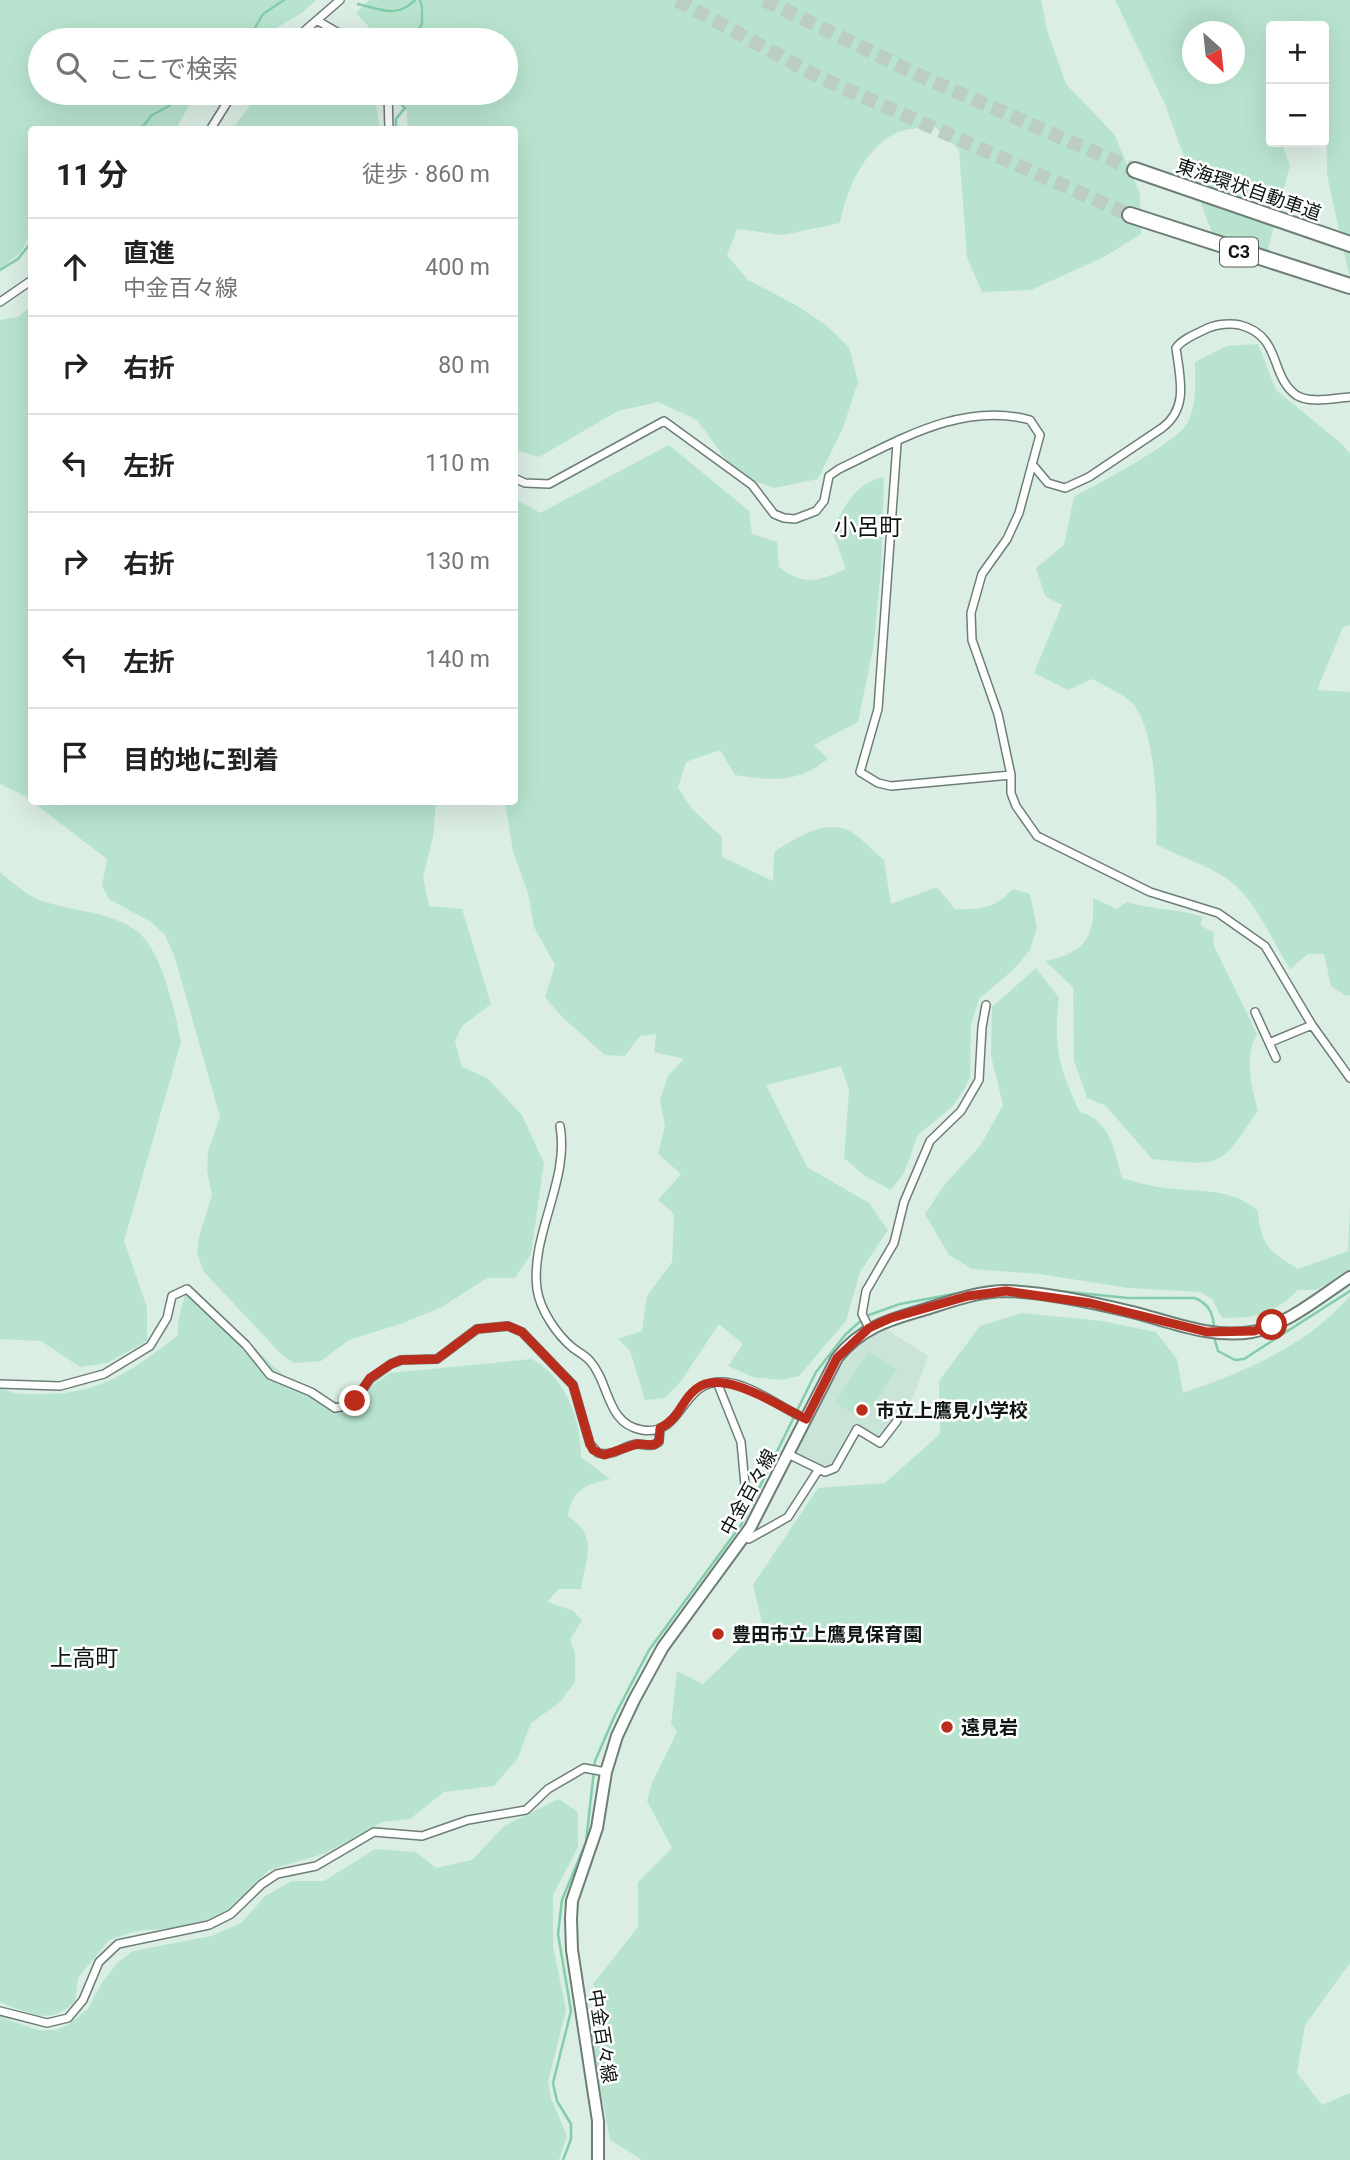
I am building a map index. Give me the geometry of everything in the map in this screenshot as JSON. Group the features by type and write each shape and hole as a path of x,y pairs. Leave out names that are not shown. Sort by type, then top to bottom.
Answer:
{"highway":[{"name":"東海環状自動車道","path":"1135,170 1350,244"},
{"name":"C3","path":"1130,215 1350,286"}],"main road":[{"name":"中金百々線","path":"598,2160 598,2121 572,1950 571,1919 572,1901 597,1828 604,1772 617,1736 663,1647 745,1537 837,1358 868,1326 968,1296 1006,1291 1090,1303 1220,1333 1254,1331 1272,1325 1350,1277"}],"street":[{"path":"309,28 340,0"},
{"path":"318,21 330,28"},
{"path":"212,126 226,105"},
{"path":"388,105 389,126"},
{"path":"0,302 28,283"},
{"path":"1032,464 1048,483 1065,488 1089,477 1173,420 1181,402 1176,348 1179,343 1212,326 1242,326 1267,340 1289,387 1298,396 1309,400 1350,397"},
{"path":"518,480 525,483 549,484 664,421 752,485 774,514 795,519 816,511 824,501 829,477 838,469 951,420 996,414 1030,420 1040,435 1019,513 1007,539 982,573 971,613 972,640 998,714 1011,775 1011,793 1016,807 1037,836 1150,892 1218,913 1265,946 1312,1025 1350,1078"},
{"path":"897,443 878,709 860,772 878,783 891,786 1011,775"},
{"path":"868,1326 862,1314 866,1291 894,1242 904,1202 930,1141 961,1111 979,1080 986,1004"},
{"path":"1255,1012 1276,1058"},
{"path":"1271,1042 1312,1025"},
{"path":"560,1126 561,1146 538,1266 537,1290 556,1330 595,1368 616,1415 643,1430 660,1428 678,1415 696,1388 717,1382 739,1386 804,1418"},
{"path":"0,1384 60,1386 104,1374 150,1346 167,1318 172,1296 187,1289 246,1345 270,1375 311,1392 335,1408 351,1405 370,1378 401,1360 437,1359 477,1329 508,1326 522,1332 573,1385 590,1444 598,1453 620,1451 637,1444 654,1445 659,1441 660,1428"},
{"path":"717,1382 741,1442 745,1485"},
{"path":"788,1454 825,1472 835,1468 857,1429 880,1443 897,1421"},
{"path":"745,1537 749,1539 788,1517 819,1469"},
{"path":"0,2011 47,2023 68,2018 83,2000 99,1962 118,1944 209,1925 231,1914 277,1874 316,1866 374,1832 422,1836 468,1820 526,1810 573,1772 590,1769 604,1772"}],"shaded area":[{"path":"0,0 316,0 303,12 276,28 28,28 28,105 189,105 178,126 28,126 28,238 21,252 0,269"},
{"path":"369,0 1041,0 1047,30 1066,84 1114,134 1140,193 1141,234 1104,257 1031,290 982,292 967,257 959,150 934,126 900,131 874,149 858,172 840,223 783,235 737,229 727,255 748,280 794,304 826,325 849,347 858,382 843,428 818,479 774,488 737,475 697,420 658,402 618,411 539,457 518,451 518,126 408,126 406,105 518,105 518,28 370,28 356,13"},
{"path":"1115,0 1350,0 1350,280 1327,175 1329,21 1266,21 1266,147 1283,147 1290,165 1264,264 1220,255 1164,102"},
{"path":"251,105 376,105 380,126 234,126"},
{"path":"28,309 28,798 0,784 0,320 18,317"},
{"path":"1258,344 1276,390 1342,444 1350,454 1350,625 1343,627 1317,690 1350,692 1350,995 1346,996 1331,986 1324,954 1308,954 1290,969 1259,916 1237,887 1209,868 1156,844 1156,790 1150,747 1139,712 1130,701 1092,679 1068,690 1034,673 1062,605 1045,596 1036,568 1064,545 1074,497 1136,462 1181,430 1188,422 1193,407 1195,362 1227,346"},
{"path":"669,445 749,511 752,534 777,542 779,567 804,580 812,580 846,569 832,531 846,505 858,490 884,477 881,571 873,649 858,722 814,745 828,759 806,772 773,779 735,775 720,750 686,762 678,788 692,809 722,837 722,857 773,881 774,852 810,832 830,827 850,831 884,860 891,904 937,887 955,909 980,908 994,904 1013,889 1030,894 1037,928 1030,950 1014,969 979,999 971,1025 970,1077 965,1088 953,1106 918,1135 904,1173 891,1190 865,1176 844,1158 849,1090 841,1066 766,1085 807,1167 869,1203 888,1230 860,1272 846,1321 799,1376 780,1380 753,1377 728,1366 743,1344 719,1324 681,1381 665,1398 645,1400 630,1351 618,1339 642,1331 647,1296 672,1262 674,1214 658,1200 681,1174 658,1154 665,1126 660,1100 668,1076 684,1059 654,1052 656,1034 640,1036 625,1056 605,1055 562,1017 545,997 555,965 534,927 528,893 513,852 505,805 518,805 518,501 540,513"},
{"path":"37,805 436,805 433,837 423,877 429,906 462,909 491,1004 462,1026 455,1041 462,1067 487,1078 522,1115 544,1163 531,1254 515,1278 487,1278 442,1307 349,1340 321,1361 294,1363 283,1356 203,1271 197,1252 212,1195 207,1171 208,1151 220,1117 175,958 165,935 151,922 109,899 102,886 107,859"},
{"path":"0,872 39,900 105,916 138,932 161,967 181,1042 124,1241 147,1307 147,1341 107,1363 80,1367 41,1341 0,1339"},
{"path":"1093,898 1117,909 1127,902 1193,914 1203,917 1200,925 1214,933 1213,944 1257,1034 1250,1062 1251,1081 1258,1110 1235,1144 1217,1159 1193,1163 1152,1159 1106,1106 1087,1098 1074,1060 1073,987 1045,961 1070,953 1085,942 1092,924"},
{"path":"1036,968 1059,998 1057,1044 1067,1083 1080,1112 1099,1122 1105,1129 1122,1178 1159,1187 1225,1194 1247,1203 1258,1211 1261,1232 1268,1246 1298,1269 1348,1251 1350,1205 1350,1271 1316,1290 1298,1290 1280,1305 1264,1313 1222,1318 1212,1299 1200,1292 1128,1288 1039,1274 972,1269 949,1255 925,1214 945,1184 980,1146 1003,1105 991,1056 992,1007"},
{"path":"196,1290 274,1367 294,1383 316,1390 340,1409 390,1373 532,1359 554,1377 574,1414 581,1457 610,1479 587,1486 577,1494 570,1507 568,1516 578,1524 587,1540 581,1589 559,1589 547,1602 572,1610 582,1620 570,1640 575,1652 575,1682 559,1703 531,1723 518,1758 494,1786 444,1792 410,1819 382,1822 326,1853 269,1870 224,1913 209,1919 173,1928 136,1931 109,1940 78,1978 75,2001 57,2014 48,2016 30,2013 0,2002 0,1386 19,1394 62,1393 81,1390 115,1378 178,1335 178,1321 186,1291"},
{"path":"1350,1296 1350,1963 1305,2025 1297,2073 1322,2105 1350,2093 1350,2160 642,2160 610,2140 590,2033 605,2005 593,1984 638,1927 638,1882 672,1848 647,1801 652,1783 677,1732 671,1724 677,1671 703,1684 763,1626 753,1585 818,1488 885,1483 940,1434 939,1381 980,1326 1022,1313 1102,1321 1156,1332 1177,1359 1183,1393 1229,1376 1294,1343 1333,1314"},
{"name":"市立上鷹見小学校","path":"884,1328 928,1356 916,1390 891,1438 884,1444 849,1430 833,1464 824,1469 800,1458 795,1452 843,1363 869,1336"},
{"path":"868,1351 897,1369 865,1418 835,1404"},
{"path":"559,1799 578,1812 578,1847 553,1895 553,1946 566,2010 548,2082 551,2098 567,2136 559,2160 0,2160 0,2017 38,2030 55,2030 68,2025 88,2009 101,1984 117,1963 133,1951 211,1936 241,1923 265,1896 292,1881 324,1881 375,1849 416,1852 436,1868 472,1860 504,1826"}],"waterway":[{"path":"255,28 263,14 284,0"},
{"path":"358,4 395,11 415,0"},
{"path":"420,0 422,7"},
{"path":"419,28 422,24 422,9"},
{"path":"143,126 152,115 169,105"},
{"path":"396,126 396,119 405,108 402,105"},
{"path":"0,270 18,259 28,246"},
{"path":"1040,1289 1128,1298 1195,1298 1210,1310 1214,1330"},
{"path":"1214,1337 1218,1351 1235,1360 1244,1359 1350,1291"},
{"path":"563,2160 571,2139 571,2124 557,2101 553,2083 571,2011 558,1934 562,1900 586,1842 595,1761 615,1715 649,1650 741,1525 816,1372 845,1335 866,1316 900,1304 964,1292"}],"tunnel":[{"path":"677,0 819,77 1130,215"},
{"path":"764,0 925,78 1135,170"}],"place":[{"name":"市立上鷹見小学校","path":"862,1410"},
{"name":"豊田市立上鷹見保育園","path":"718,1634"},
{"name":"遠見岩","path":"947,1727"}],"district":[{"name":"小呂町","path":"868,527"},
{"name":"上高町","path":"84,1658"}],"route":[{"path":"355,1401 370,1378 391,1364 410,1359 437,1359 477,1329 508,1326 522,1332 533,1347 573,1385 579,1396 590,1444 593,1450 604,1455 637,1444 642,1447 654,1445 659,1441 660,1428 678,1415 696,1388 710,1382 726,1382 739,1386 806,1419 837,1358 848,1344 869,1328 891,1318 968,1296 1006,1291 1090,1303 1207,1332 1231,1334 1272,1325"}]}
